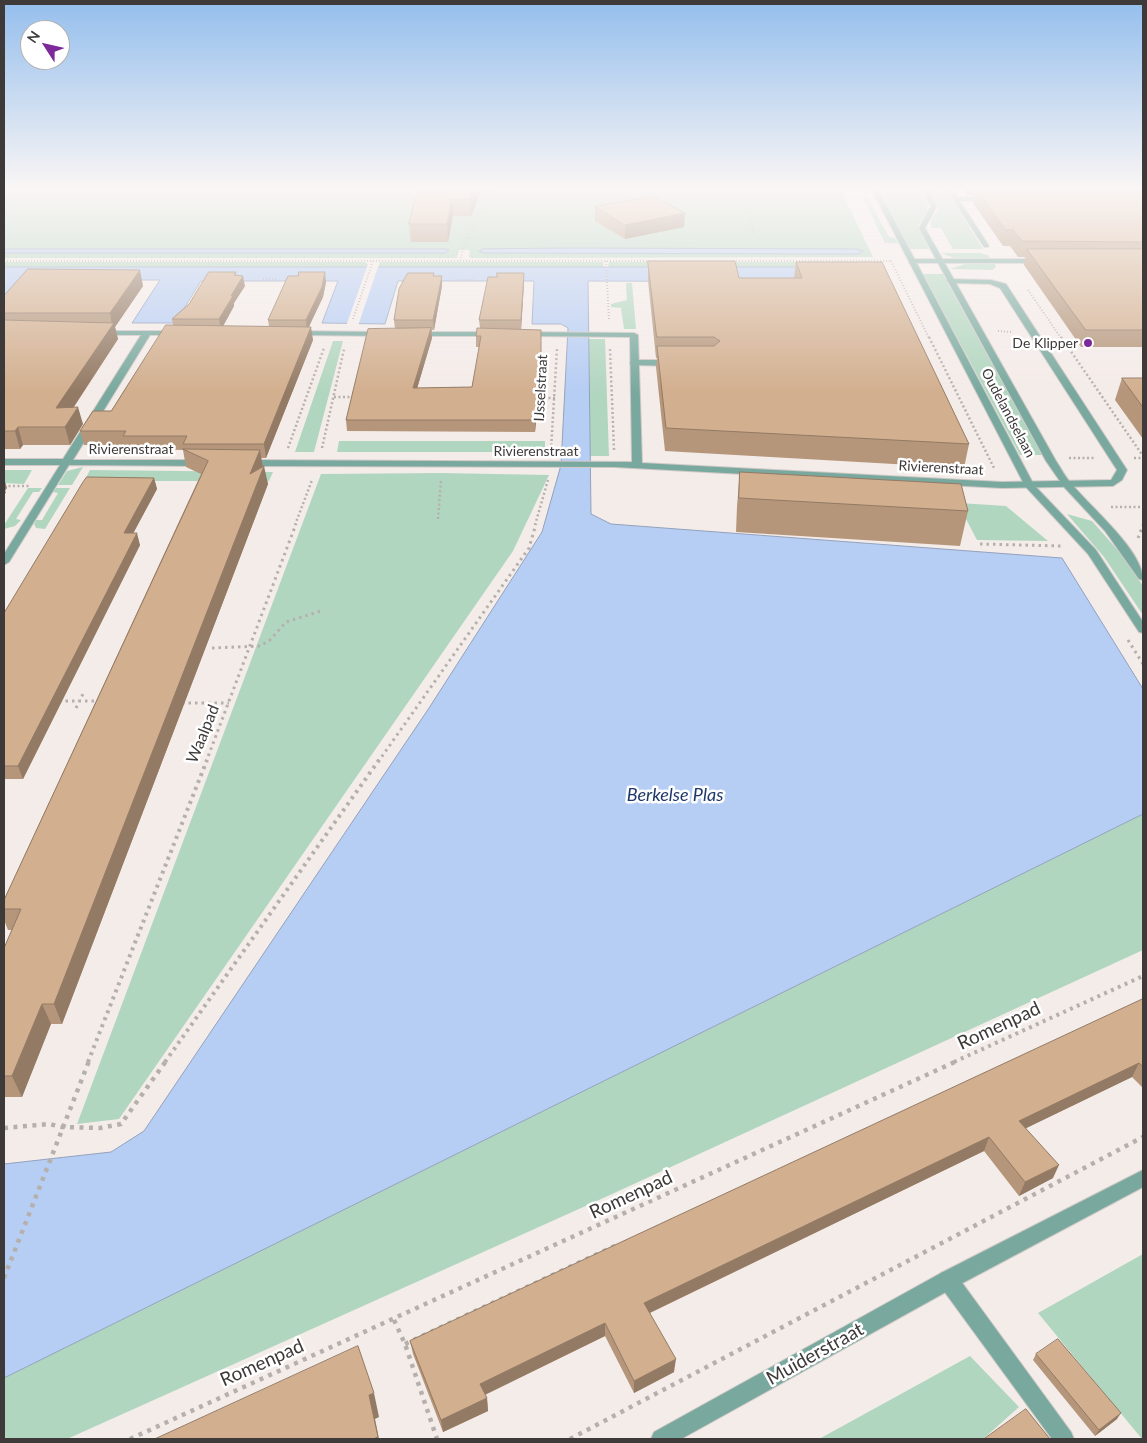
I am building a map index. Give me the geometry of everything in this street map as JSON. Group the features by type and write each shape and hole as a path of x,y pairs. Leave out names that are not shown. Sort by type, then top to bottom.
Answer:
{"street":[{"name":"Oudelandselaan","path":"910,257 1030,486 1092,552 1143,630"},
{"name":"Oudelandselaan","path":"938,257 978,331 1067,485 1109,529 1143,577"},
{"path":"912,261 1047,261"},
{"path":"951,281 991,282 1003,286 1122,470 1119,478 1113,483 1067,485"},
{"path":"291,334 329,333 349,330 397,334"},
{"path":"89,333 186,333"},
{"path":"4,562 147,333"},
{"path":"406,334 502,334"},
{"path":"511,334 634,335 638,465"},
{"path":"634,363 683,363"},
{"name":"Rivierenstraat","path":"4,462 214,463"},
{"name":"Rivierenstraat","path":"233,463 318,463 550,469 561,465 638,465 1030,486 1067,485"},
{"name":"Muiderstraat","path":"661,1439 684,1434 948,1280 1143,1178"},
{"path":"948,1280 1064,1439"}],"path":[{"path":"4,261 891,261"},
{"name":"Waalpad","path":"4,1278 58,1135 229,703 318,463 349,330 373,261"},
{"path":"606,262 607,284"},
{"path":"263,279 270,281 278,279"},
{"path":"458,280 474,280"},
{"path":"465,286 466,281"},
{"path":"1026,286 1143,456"},
{"path":"978,331 1034,333"},
{"path":"282,463 329,333"},
{"name":"IJsselstraat","path":"62,1127 100,1128 121,1124 528,548 550,469 557,335"},
{"path":"334,398 354,398"},
{"path":"527,398 555,398"},
{"path":"438,519 442,473"},
{"path":"1138,540 1137,537 1143,525"},
{"path":"980,544 1068,546"},
{"path":"212,648 249,648 260,646 270,640 286,622 324,610"},
{"path":"76,708 83,694"},
{"path":"51,702 107,702"},
{"path":"181,702 229,703"},
{"name":"Romenpad","path":"130,1439 394,1320 1143,976"},
{"path":"4,1128 49,1124 62,1127"},
{"path":"570,1439 1143,1136"},
{"path":"405,1344 621,1243"},
{"path":"394,1320 405,1344 437,1439"}],"green space":[{"path":"4,257 457,257 457,258"},
{"path":"470,257 736,257 471,258"},
{"path":"952,257 989,257 990,259"},
{"path":"4,262 364,262 368,264 367,267 4,267"},
{"path":"380,262 603,262 604,267 378,267"},
{"path":"609,262 875,262 865,267 608,267"},
{"path":"965,264 995,264 996,267 992,270 950,269"},
{"path":"923,274 943,274 1042,455 1020,455"},
{"path":"626,283 632,283 636,329 624,329 621,308 611,307 611,304 627,300"},
{"path":"588,339 605,339 609,456 590,456"},
{"path":"333,341 343,341 314,452 295,452"},
{"path":"339,441 545,441 545,452 337,452"},
{"path":"83,467 72,485 58,485 67,471"},
{"path":"4,470 32,470 24,484 4,483"},
{"path":"90,470 273,472 269,481 84,481"},
{"path":"441,473 549,475 513,551 119,1119 77,1124 321,474"},
{"path":"28,488 42,488 39,492 33,492 16,519 21,520 15,526 4,529 4,525"},
{"path":"56,488 70,488 45,529 36,528 34,524 36,520 42,520 58,493 53,492"},
{"path":"739,489 1006,506 1048,541 977,540 966,519"},
{"path":"1067,514 1092,521 1122,555 1143,586 1143,615 1104,557"},
{"path":"1143,814 1143,950 599,1200 67,1439 4,1439 4,1378"},
{"path":"1143,1254 1143,1439 1142,1439 1038,1313"},
{"path":"970,1356 1019,1407 983,1439 819,1439"}],"water":[{"name":"Berkelse Plas","path":"4,267 866,267 873,282 588,281 591,514 611,524 1062,558 1143,689 1143,814 4,1378 4,1164 111,1152 144,1131 429,708 542,532 561,465 568,328 561,324 532,324 534,281 398,281 385,324 322,323 338,281 201,281 175,323 132,323 160,280 23,280 4,302"}],"pier":[{"path":"368,264 379,264 358,326 346,326"}],"building":[{"path":"1033,257 1143,257 1143,330 1086,330"},
{"path":"648,261 735,261 739,278 802,278 796,262 882,262 969,444 666,428 657,346 714,346 720,341 714,337 657,337"},
{"path":"28,269 140,270 110,313 4,313 4,296"},
{"path":"209,272 236,272 234,275 243,276 219,319 172,319 189,304"},
{"path":"299,272 325,272 322,287 306,320 268,320 288,276 298,276"},
{"path":"408,273 434,273 433,276 442,276 433,320 394,320 399,289"},
{"path":"497,273 524,273 521,320 479,320 488,277 497,277"},
{"path":"4,320 114,323 56,408 78,407 65,427 18,427 15,431 4,431"},
{"path":"166,325 311,327 264,444 183,444 187,436 123,436 126,431 80,431 93,411 111,411"},
{"path":"431,328 413,388 472,387 481,336 476,336 477,328 541,330 541,357 535,420 346,420 368,329"},
{"path":"1122,378 1143,378 1143,407"},
{"path":"183,449 260,450 250,474 264,466 54,1004 42,1004 12,1076 4,1076 4,948 21,909 4,909 4,900 208,461"},
{"path":"740,472 961,484 968,511 739,498"},
{"path":"87,477 154,478 124,533 137,533 18,766 4,766 4,613"},
{"path":"1143,999 1143,1067 1139,1063 1019,1121 1059,1165 1025,1182 989,1137 644,1303 676,1359 634,1381 605,1323 480,1384 487,1398 441,1420 410,1341"},
{"path":"1058,1339 1121,1413 1099,1430 1036,1354"},
{"path":"358,1346 374,1393 369,1395 378,1437 373,1439 155,1439"},
{"path":"1026,1409 1050,1439 984,1439"}],"place":[{"name":"De Klipper","path":"1088,343"}]}
